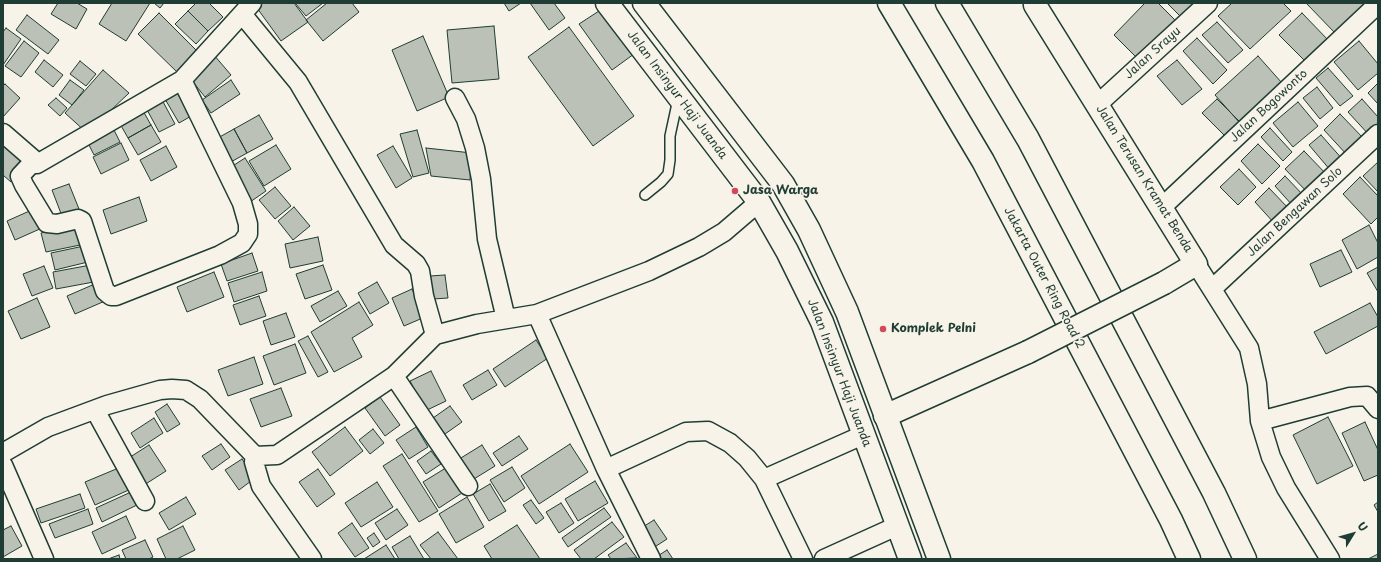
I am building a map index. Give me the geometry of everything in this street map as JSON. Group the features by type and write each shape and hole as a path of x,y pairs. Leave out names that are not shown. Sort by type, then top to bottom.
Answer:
{"main road":[{"name":"Jalan Insinyur Haji Juanda","path":"607,3 759,202 787,251 822,322 910,559"},
{"path":"644,3 783,184 809,230 848,312 885,416 939,559"},
{"name":"Jakarta Outer Ring Road 2","path":"889,3 983,162 1171,520 1189,559"},
{"path":"947,3 1028,139 1214,493 1245,559"},
{"name":"Jalan Terusan Kramat Benda","path":"885,416 1028,352 1164,283 1196,264 1035,4"}],"street":[{"name":"Jalan Srayu","path":"1098,104 1208,3"},
{"name":"Jalan Bogowonto","path":"1161,208 1378,4"},
{"path":"33,162 37,164 182,80 247,8 298,82 394,245 416,264 420,271 424,296 435,334"},
{"path":"33,162 20,176 24,185 47,223 57,224 78,219 82,221 105,291 111,296 116,296 220,255 242,243 248,234 248,224 242,203 182,80"},
{"path":"455,98 466,118 475,148 481,179 487,239 506,319"},
{"path":"3,133 33,159 33,162"},
{"name":"Jalan Bengawan Solo","path":"1212,289 1378,134"},
{"path":"3,453 48,427 95,410 160,390 172,388 186,390 200,399 256,456 277,455 394,376 435,334 537,314 675,260 724,232 759,202"},
{"path":"1196,264 1249,348 1258,384 1260,421 1271,457 1286,488 1330,559"},
{"path":"537,314 606,469 651,559"},
{"path":"394,376 468,486"},
{"path":"1260,421 1350,397 1367,396 1378,409"},
{"path":"95,410 144,501"},
{"path":"606,469 686,432 708,431 730,443 747,458 764,479 804,559"},
{"path":"764,479 863,435"},
{"path":"256,456 255,467 261,486 312,559"},
{"path":"3,465 44,559"},
{"path":"824,559 897,526"}],"lane":[{"path":"645,195 668,174 670,160 670,136 679,97"}],"building":[{"path":"58,3 77,3 87,9 76,29 51,14"},
{"path":"112,3 150,3 126,41 99,24"},
{"path":"154,3 164,3 160,8"},
{"path":"196,3 209,3 223,17 208,31 188,11"},
{"path":"263,3 294,3 308,22 281,41 257,8"},
{"path":"295,3 323,3 306,16"},
{"path":"327,3 352,3 359,12 323,41 306,20"},
{"path":"504,3 521,3 509,11"},
{"path":"530,3 554,3 565,18 549,30"},
{"path":"1145,3 1158,3 1176,21 1139,60 1114,35"},
{"path":"1167,3 1198,3 1183,19"},
{"path":"1232,3 1283,3 1291,11 1250,49 1218,16"},
{"path":"1306,3 1365,3 1335,33"},
{"path":"602,9 634,54 612,70 579,24"},
{"path":"188,11 208,31 196,44 175,24"},
{"path":"159,13 199,53 179,74 138,34"},
{"path":"1302,13 1330,42 1307,63 1279,35"},
{"path":"27,15 59,40 48,54 16,30"},
{"path":"1217,22 1243,50 1228,63 1202,35"},
{"path":"494,26 499,79 452,83 447,30"},
{"path":"569,27 634,116 593,146 528,57"},
{"path":"6,28 21,39 3,65 3,32"},
{"path":"423,36 449,97 417,111 392,50"},
{"path":"1197,38 1227,70 1213,84 1183,51"},
{"path":"24,41 39,53 21,77 5,66"},
{"path":"1359,41 1378,64 1378,73 1358,90 1334,62"},
{"path":"214,55 231,75 205,97 189,77"},
{"path":"1258,56 1282,83 1239,122 1215,95"},
{"path":"44,60 63,75 53,87 35,72"},
{"path":"1177,60 1202,89 1182,105 1157,76"},
{"path":"80,61 96,74 86,86 70,74"},
{"path":"1328,68 1353,96 1340,106 1316,78"},
{"path":"103,70 129,93 87,133 65,113"},
{"path":"70,80 84,90 72,105 59,95"},
{"path":"231,80 240,94 211,113 202,100"},
{"path":"1378,83 1378,104 1368,93"},
{"path":"5,84 20,98 3,117 3,86"},
{"path":"1317,87 1333,108 1320,119 1303,98"},
{"path":"180,91 193,115 179,123 165,99"},
{"path":"56,98 67,108 60,116 48,105"},
{"path":"161,98 175,124 159,132 145,106"},
{"path":"1217,99 1243,125 1229,140 1202,113"},
{"path":"1362,99 1378,117 1378,128 1370,136 1348,112"},
{"path":"1298,102 1318,126 1293,147 1273,123"},
{"path":"142,109 151,125 128,138 119,122"},
{"path":"1340,114 1365,140 1348,156 1324,130"},
{"path":"259,115 273,139 247,153 234,129"},
{"path":"151,125 161,142 138,155 128,138"},
{"path":"113,128 120,142 94,155 87,141"},
{"path":"1270,128 1292,152 1283,161 1261,137"},
{"path":"234,129 247,153 229,163 216,139"},
{"path":"417,130 429,173 413,177 400,134"},
{"path":"1321,135 1344,161 1331,171 1309,145"},
{"path":"8,143 29,161 11,182 3,175 3,149"},
{"path":"121,143 129,160 101,174 93,157"},
{"path":"1258,144 1280,166 1262,184 1241,161"},
{"path":"276,145 291,169 264,186 249,161"},
{"path":"166,146 177,167 151,181 140,160"},
{"path":"393,146 412,178 396,188 377,155"},
{"path":"426,148 472,153 470,180 431,176"},
{"path":"1304,151 1329,177 1310,195 1285,169"},
{"path":"245,158 266,191 250,202 228,169"},
{"path":"1378,162 1378,192 1363,176"},
{"path":"1239,169 1256,187 1238,205 1220,187"},
{"path":"1285,176 1304,196 1293,206 1275,186"},
{"path":"1360,177 1378,196 1378,217 1371,224 1343,194"},
{"path":"69,184 79,209 62,216 52,190"},
{"path":"275,187 291,206 275,219 259,200"},
{"path":"1269,188 1290,210 1275,224 1255,202"},
{"path":"139,197 147,221 111,234 103,210"},
{"path":"294,207 310,226 293,240 278,221"},
{"path":"34,209 42,228 15,240 7,221"},
{"path":"80,224 85,244 46,252 41,233"},
{"path":"1369,225 1378,243 1378,257 1357,269 1342,240"},
{"path":"318,237 323,261 290,268 285,244"},
{"path":"84,246 88,262 55,270 51,253"},
{"path":"1341,250 1352,272 1320,287 1310,264"},
{"path":"252,253 258,271 227,281 221,264"},
{"path":"96,264 99,281 56,289 53,272"},
{"path":"323,265 332,290 305,299 296,274"},
{"path":"44,266 53,288 32,296 23,274"},
{"path":"1378,267 1378,292 1367,273"},
{"path":"214,272 224,297 187,312 177,287"},
{"path":"262,272 267,291 234,302 228,283"},
{"path":"445,275 448,298 433,299 430,276"},
{"path":"377,282 389,303 370,314 358,293"},
{"path":"97,283 105,301 75,314 67,296"},
{"path":"412,289 425,317 404,326 392,298"},
{"path":"338,291 347,306 320,322 311,306"},
{"path":"259,296 266,316 240,325 233,305"},
{"path":"37,298 50,327 21,339 8,311"},
{"path":"359,302 373,325 352,338 362,357 334,372 311,332"},
{"path":"1370,303 1378,317 1378,326 1326,354 1314,332"},
{"path":"286,313 295,337 271,345 263,321"},
{"path":"308,336 328,372 318,377 298,341"},
{"path":"536,340 548,358 505,387 493,369"},
{"path":"295,344 306,373 274,385 263,356"},
{"path":"254,357 263,384 228,396 218,370"},
{"path":"488,370 497,385 472,400 463,385"},
{"path":"431,371 446,401 425,411 410,381"},
{"path":"281,388 292,416 261,427 250,399"},
{"path":"380,397 400,425 385,436 365,408"},
{"path":"167,404 180,424 167,432 155,412"},
{"path":"450,406 462,422 445,434 433,418"},
{"path":"1328,417 1353,466 1317,484 1293,435"},
{"path":"154,418 163,433 140,448 131,433"},
{"path":"1365,422 1378,450 1378,475 1364,481 1342,433"},
{"path":"345,427 363,451 330,476 312,452"},
{"path":"416,427 428,447 409,459 396,440"},
{"path":"373,429 384,443 370,454 359,440"},
{"path":"519,436 528,449 502,466 493,453"},
{"path":"221,444 230,457 212,470 202,456"},
{"path":"570,444 588,472 539,504 521,476"},
{"path":"149,445 166,471 141,487 124,461"},
{"path":"482,445 495,466 469,482 456,461"},
{"path":"431,451 441,464 426,474 417,461"},
{"path":"402,454 438,511 419,522 383,466"},
{"path":"242,459 255,478 239,490 225,470"},
{"path":"449,466 465,491 439,508 423,482"},
{"path":"121,467 131,489 95,505 85,482"},
{"path":"512,467 525,488 504,502 490,480"},
{"path":"318,469 335,494 317,507 299,482"},
{"path":"595,481 608,503 578,521 565,499"},
{"path":"377,482 393,507 361,527 345,503"},
{"path":"490,484 506,511 489,521 473,494"},
{"path":"131,492 137,505 102,522 96,508"},
{"path":"80,494 85,508 41,523 36,509"},
{"path":"186,497 196,514 169,530 159,513"},
{"path":"467,497 484,527 456,543 439,514"},
{"path":"531,500 544,518 536,524 523,505"},
{"path":"1378,502 1378,512 1374,505"},
{"path":"561,503 574,523 559,533 546,512"},
{"path":"604,508 611,517 568,547 562,538"},
{"path":"88,509 93,524 55,538 49,524"},
{"path":"397,509 408,525 386,540 375,523"},
{"path":"126,516 136,538 102,554 92,532"},
{"path":"654,520 667,539 650,550 638,530"},
{"path":"612,522 624,537 594,559 581,559 574,550"},
{"path":"352,523 369,548 355,557 338,533"},
{"path":"517,525 540,559 492,559 484,546"},
{"path":"11,526 22,546 3,557 3,530"},
{"path":"183,526 195,550 177,559 166,559 157,539"},
{"path":"438,532 458,559 431,559 420,545"},
{"path":"374,533 380,542 373,547 367,538"},
{"path":"410,536 424,559 399,559 392,547"},
{"path":"145,540 153,557 149,559 126,559 122,550"},
{"path":"626,543 637,558 611,559 608,555"},
{"path":"386,545 395,559 364,559"},
{"path":"667,550 673,559 653,559"},
{"path":"1378,554 1378,559 1368,559"},
{"path":"119,555 120,559 108,559"}],"place":[{"name":"Jasa Warga","path":"735,191"},
{"name":"Komplek Pelni","path":"883,329"}]}
